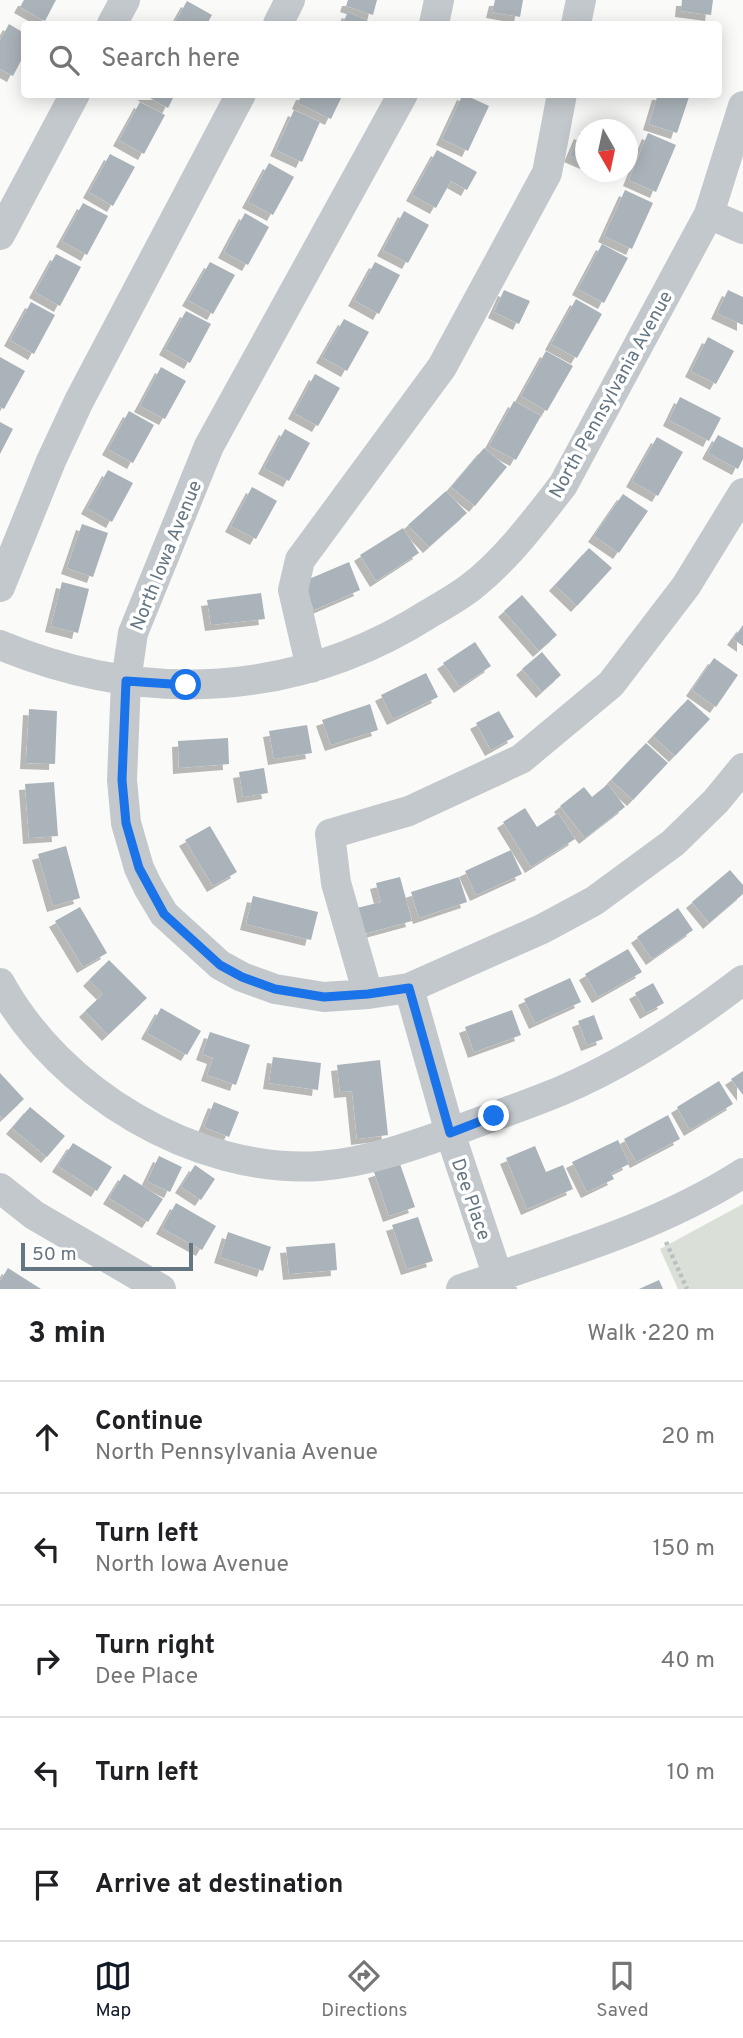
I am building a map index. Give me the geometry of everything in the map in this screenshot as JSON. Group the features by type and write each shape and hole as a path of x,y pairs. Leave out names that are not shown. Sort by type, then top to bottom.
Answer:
{"street":[{"path":"114,21 125,0"},
{"path":"280,21 290,0"},
{"path":"435,21 439,0"},
{"path":"577,21 581,0"},
{"path":"0,235 73,98"},
{"path":"0,587 51,461 79,401 239,98"},
{"name":"North Iowa Avenue","path":"401,98 209,446 133,633 126,681 122,780 126,823 139,868 164,914 220,965 242,977 275,989 324,997 409,988 542,929 594,901 673,843 716,801 743,768"},
{"path":"311,668 293,590 300,559 442,368 547,173 561,98"},
{"name":"North Pennsylvania Avenue","path":"0,645 32,658 126,681 223,685 288,675 352,654 400,632 471,587 531,526 563,485 709,214 743,106"},
{"path":"709,214 743,229"},
{"path":"368,994 336,883 330,834 410,811 521,759 611,684 686,586 743,493"},
{"path":"0,983 27,1023 64,1066 83,1083 129,1114 221,1156 318,1166 347,1163 450,1133 562,1090 604,1071 677,1029 743,979"},
{"name":"Dee Place","path":"409,988 450,1133 500,1283"},
{"path":"461,1289 500,1283 656,1220 743,1173"},
{"path":"0,1188 34,1215 162,1289"}],"path":[{"path":"656,1220 687,1289"}],"shaded area":[{"path":"743,1204 743,1289 678,1289 660,1249"}],"building":[{"path":"24,0 56,0 45,21 20,7"},
{"path":"348,0 377,0 373,15 346,6"},
{"path":"495,0 523,0 520,17 492,12"},
{"path":"682,0 713,0 711,15 681,11"},
{"path":"187,1 212,15 209,21 176,21"},
{"path":"348,12 368,21 344,21"},
{"path":"9,24 21,31 21,61 13,76 0,69 0,40"},
{"path":"150,98 173,98 168,108"},
{"path":"300,98 341,98 331,119 298,103"},
{"path":"461,98 472,98 489,106 468,151 442,139"},
{"path":"657,98 689,98 677,133 649,124"},
{"path":"140,102 165,115 144,154 119,140"},
{"path":"294,110 320,122 302,162 276,150"},
{"path":"648,133 676,145 656,192 634,182 638,182 638,158"},
{"path":"575,144 575,158 570,156"},
{"path":"437,150 477,172 467,190 451,181 436,208 412,195"},
{"path":"110,154 135,167 113,206 89,192"},
{"path":"269,163 294,177 273,215 248,202"},
{"path":"625,190 653,203 632,249 604,236"},
{"path":"83,203 108,216 87,255 62,241"},
{"path":"404,211 429,225 408,263 383,250"},
{"path":"245,213 269,227 248,265 224,252"},
{"path":"602,244 628,258 604,303 578,289"},
{"path":"56,254 81,267 60,306 35,292"},
{"path":"210,262 235,275 213,314 188,300"},
{"path":"375,262 400,275 379,314 354,300"},
{"path":"504,290 530,301 519,324 494,312"},
{"path":"728,290 743,297 743,325 717,313"},
{"path":"576,299 602,314 577,358 551,344"},
{"path":"31,302 55,315 34,354 10,340"},
{"path":"186,311 211,324 190,363 165,349"},
{"path":"344,319 369,332 347,371 322,357"},
{"path":"708,337 734,351 716,384 691,371"},
{"path":"546,351 573,366 547,411 521,396"},
{"path":"0,357 25,371 4,409 0,407"},
{"path":"161,367 186,381 165,419 140,406"},
{"path":"315,374 340,388 318,426 294,413"},
{"path":"680,397 721,418 709,441 669,420"},
{"path":"514,401 541,416 516,460 489,446"},
{"path":"129,411 154,425 133,463 108,449"},
{"path":"0,422 13,429 0,454"},
{"path":"285,429 310,443 289,481 264,468"},
{"path":"718,435 743,448 743,459 738,469 708,453"},
{"path":"657,437 683,452 658,496 632,481"},
{"path":"484,448 507,467 475,506 451,487"},
{"path":"108,470 133,483 112,522 87,508"},
{"path":"252,487 277,501 256,539 231,526"},
{"path":"446,491 467,513 429,547 408,525"},
{"path":"623,494 648,511 619,553 594,536"},
{"path":"82,524 108,533 93,577 67,568"},
{"path":"403,528 419,553 376,581 360,555"},
{"path":"589,548 612,568 577,606 555,585"},
{"path":"349,562 360,590 314,610 302,582"},
{"path":"62,582 89,589 78,633 51,626"},
{"path":"261,593 265,619 211,625 207,600"},
{"path":"522,595 557,635 539,651 504,611"},
{"path":"743,625 743,646 733,639"},
{"path":"475,642 491,666 460,687 443,663"},
{"path":"542,652 561,675 542,692 522,669"},
{"path":"714,658 738,675 716,707 692,690"},
{"path":"426,673 438,697 393,719 381,695"},
{"path":"688,699 710,719 675,756 653,736"},
{"path":"370,704 378,730 331,745 322,720"},
{"path":"29,709 57,711 55,764 26,763"},
{"path":"499,711 514,737 491,750 476,723"},
{"path":"307,725 312,753 274,759 269,731"},
{"path":"228,738 229,764 179,768 178,741"},
{"path":"646,743 668,763 633,800 611,780"},
{"path":"264,768 268,793 243,797 239,772"},
{"path":"54,782 58,836 29,838 25,784"},
{"path":"608,784 625,807 585,838 560,806 584,787 592,797"},
{"path":"525,808 537,827 558,813 575,839 531,867 503,822"},
{"path":"210,826 237,872 213,886 185,840"},
{"path":"66,846 80,898 53,906 38,854"},
{"path":"511,850 522,874 476,895 465,871"},
{"path":"730,870 743,885 743,894 709,923 692,902"},
{"path":"400,877 412,921 364,934 357,908 381,902 376,883"},
{"path":"459,877 467,902 419,918 411,892"},
{"path":"253,896 318,912 311,940 246,924"},
{"path":"80,907 107,953 83,967 55,921"},
{"path":"678,908 693,930 652,959 637,937"},
{"path":"628,949 642,972 598,997 585,974"},
{"path":"109,960 147,998 108,1035 85,1011 103,994 89,980"},
{"path":"570,978 581,1002 535,1023 524,999"},
{"path":"653,983 664,1003 646,1013 635,993"},
{"path":"161,1008 201,1031 187,1055 147,1033"},
{"path":"512,1010 521,1035 474,1052 465,1027"},
{"path":"594,1015 603,1039 587,1045 578,1021"},
{"path":"210,1032 250,1045 236,1085 207,1075 213,1058 202,1054"},
{"path":"273,1057 321,1063 318,1090 269,1083"},
{"path":"380,1060 388,1135 357,1139 352,1091 340,1092 337,1065"},
{"path":"743,1071 743,1095 731,1079"},
{"path":"0,1073 24,1099 3,1119 0,1115"},
{"path":"719,1081 733,1104 690,1130 677,1107"},
{"path":"214,1102 239,1112 229,1137 204,1127"},
{"path":"30,1107 65,1136 47,1157 12,1128"},
{"path":"668,1115 680,1139 636,1162 624,1139"},
{"path":"618,1140 629,1164 611,1173 614,1179 587,1192 572,1162"},
{"path":"73,1143 112,1167 97,1191 58,1166"},
{"path":"535,1146 546,1172 563,1165 573,1189 527,1209 506,1158"},
{"path":"159,1156 182,1167 170,1192 147,1181"},
{"path":"400,1164 415,1207 389,1216 374,1172"},
{"path":"195,1165 215,1179 201,1200 181,1187"},
{"path":"124,1174 163,1199 148,1222 109,1198"},
{"path":"176,1203 216,1226 202,1250 162,1228"},
{"path":"418,1217 433,1261 407,1269 392,1225"},
{"path":"228,1232 271,1247 263,1271 220,1257"},
{"path":"335,1243 337,1270 289,1274 286,1247"},
{"path":"8,1268 41,1289 0,1289 0,1281"},
{"path":"659,1280 663,1289 639,1289"}],"route":[{"path":"186,685 126,681 122,780 126,823 139,868 164,914 220,965 242,977 275,989 324,997 409,988 450,1133 494,1116"}]}
